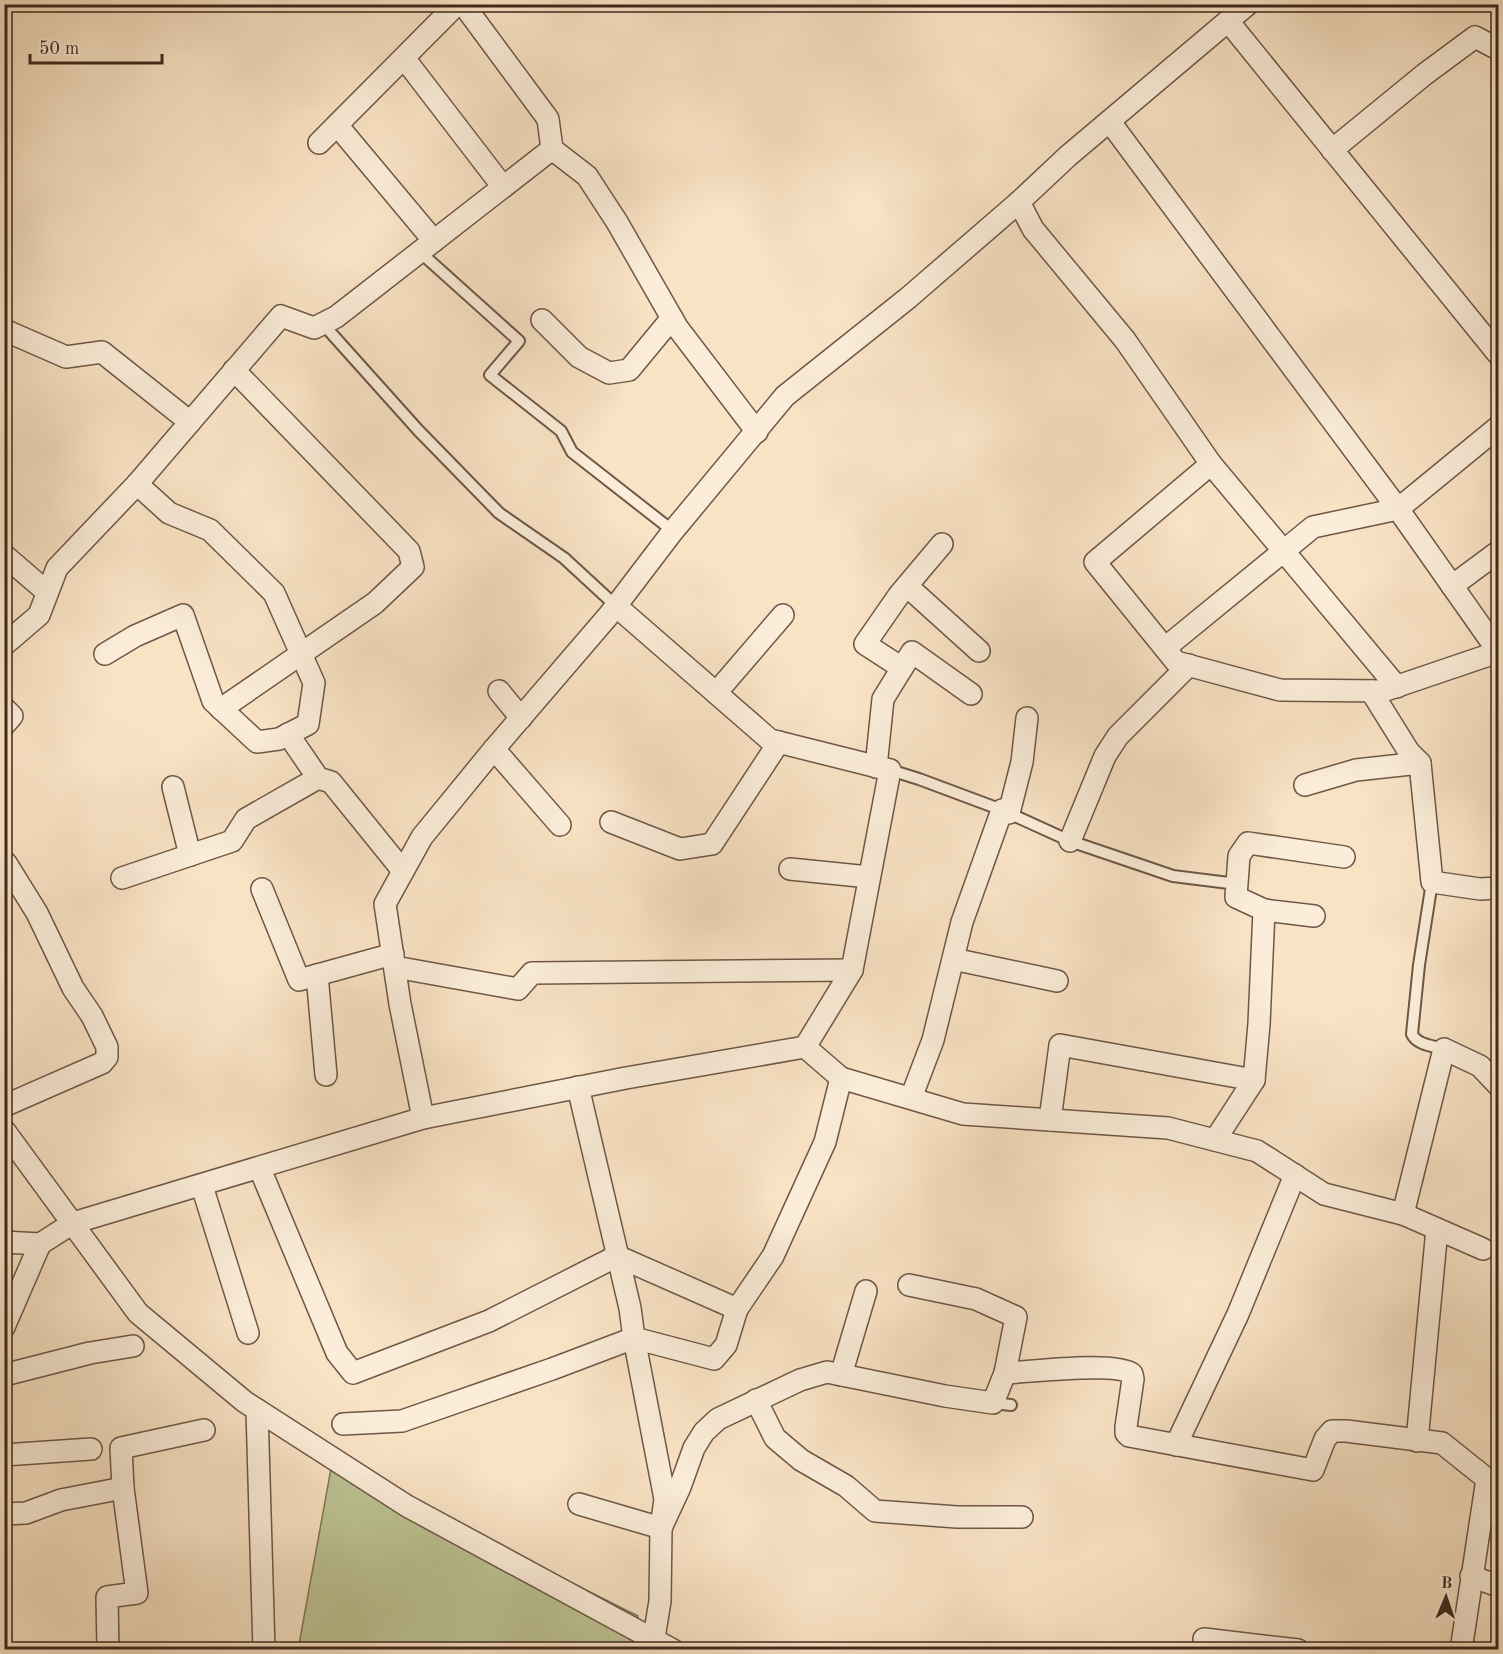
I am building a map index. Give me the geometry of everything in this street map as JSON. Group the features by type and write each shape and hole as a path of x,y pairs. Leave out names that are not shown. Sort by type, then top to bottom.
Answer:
{"street":[{"path":"319,143 457,4"},
{"path":"463,4 548,119 552,149 586,176 617,222 672,318 757,432"},
{"path":"423,1118 385,904 423,837 494,749 616,606 673,531 785,396 908,297 1019,202 1068,156 1248,4"},
{"path":"1228,21 1498,354"},
{"path":"1332,150 1425,74 1475,37 1498,49"},
{"path":"404,58 503,187"},
{"path":"1110,122 1398,509 1498,652 1383,691 1280,690 1176,662 1095,562 1211,464"},
{"path":"337,125 427,247"},
{"path":"4,645 39,615 57,568 137,484 281,316 314,328 336,317 552,149"},
{"path":"1019,202 1033,229 1125,340 1211,464 1397,687"},
{"path":"542,320 579,357 609,373 629,370 672,318"},
{"path":"4,330 66,357 102,352 190,422"},
{"path":"221,709 375,603 405,576 414,563 409,551 234,370"},
{"path":"1165,648 1312,527 1398,509 1498,427"},
{"path":"105,654 135,636 183,615 213,701 256,742 279,740 308,723 314,683 274,593 210,530 169,513 137,484"},
{"path":"902,668 865,644 907,586 942,544"},
{"path":"1452,586 1498,552"},
{"path":"4,555 47,592"},
{"path":"907,586 979,651"},
{"path":"616,606 770,740 883,769"},
{"path":"716,693 783,615"},
{"path":"4,1327 40,1244 73,1223 423,1118 578,1087 805,1047 852,970 870,877 883,769 883,699 912,652 971,694"},
{"path":"1071,842 1105,756 1118,736 1189,665"},
{"path":"499,691 521,718"},
{"path":"1371,691 1409,752 1420,763 1432,882 1480,889 1498,888"},
{"path":"4,708 12,716 4,725"},
{"path":"911,1098 933,1040 962,922 1022,762 1027,718"},
{"path":"288,734 318,778 331,782 403,871"},
{"path":"611,822 680,849 712,844 779,742"},
{"path":"494,749 560,825"},
{"path":"1305,785 1356,770 1420,763"},
{"path":"122,878 232,841 246,819 318,778"},
{"path":"172,787 190,855"},
{"path":"1314,916 1264,910 1236,897 1239,856 1248,843 1344,857"},
{"path":"4,864 6,863 37,913 73,988 92,1016 107,1047 107,1057 102,1064 4,1106"},
{"path":"790,869 870,877"},
{"path":"262,889 299,980 394,960 518,989 532,973 852,970"},
{"path":"1215,1140 1254,1080 1260,1024 1264,910"},
{"path":"953,959 1057,981"},
{"path":"317,975 326,1075"},
{"path":"1050,1120 1060,1045 1254,1080"},
{"path":"805,1047 841,1078 963,1114 1168,1128 1257,1151 1324,1194 1403,1214 1483,1249"},
{"path":"1403,1214 1443,1049 1480,1066 1498,1085"},
{"path":"343,1424 402,1420 552,1369 634,1338 714,1359 726,1345 737,1309 773,1256 825,1142 841,1078"},
{"path":"578,1087 630,1308 665,1499 661,1528 660,1601 652,1645"},
{"path":"4,1130 138,1313 189,1358 257,1410 406,1506 652,1645 673,1650"},
{"path":"260,1168 337,1353 353,1373 489,1321 617,1256"},
{"path":"1176,1445 1238,1314 1295,1175"},
{"path":"202,1185 248,1333"},
{"path":"1417,1441 1437,1229"},
{"path":"4,1242 40,1244"},
{"path":"617,1256 737,1309"},
{"path":"661,1528 680,1487 694,1448 704,1432 718,1419 800,1380 827,1372 945,1396 1002,1404 1005,1373 1016,1317 976,1299 909,1285"},
{"path":"841,1375 866,1291"},
{"path":"4,1375 90,1353 134,1346"},
{"path":"1005,1373 1097,1368 1127,1370 1132,1374 1126,1433 1129,1436 1313,1470 1325,1439 1332,1431 1442,1443 1493,1480 1471,1575 1461,1650"},
{"path":"756,1400 776,1438 801,1460 846,1486 875,1511 957,1517 1022,1516"},
{"path":"257,1410 264,1650"},
{"path":"108,1650 107,1597 137,1593 123,1488 121,1448 204,1430"},
{"path":"4,1455 91,1449"},
{"path":"4,1514 26,1513 61,1500 123,1488"},
{"path":"579,1504 661,1528"},
{"path":"1471,1575 1498,1586"},
{"path":"1204,1639 1298,1650"}],"lane":[{"path":"427,247 519,341 490,375 561,431 572,452 673,531"},
{"path":"322,324 418,430 499,513 564,558 616,606"},
{"path":"883,769 919,779 1005,812 1071,842 1173,876 1237,884"},
{"path":"1432,882 1419,964 1412,1034 1415,1040 1443,1049"}],"green space":[{"path":"332,1463 638,1616 636,1649 298,1650"}]}
